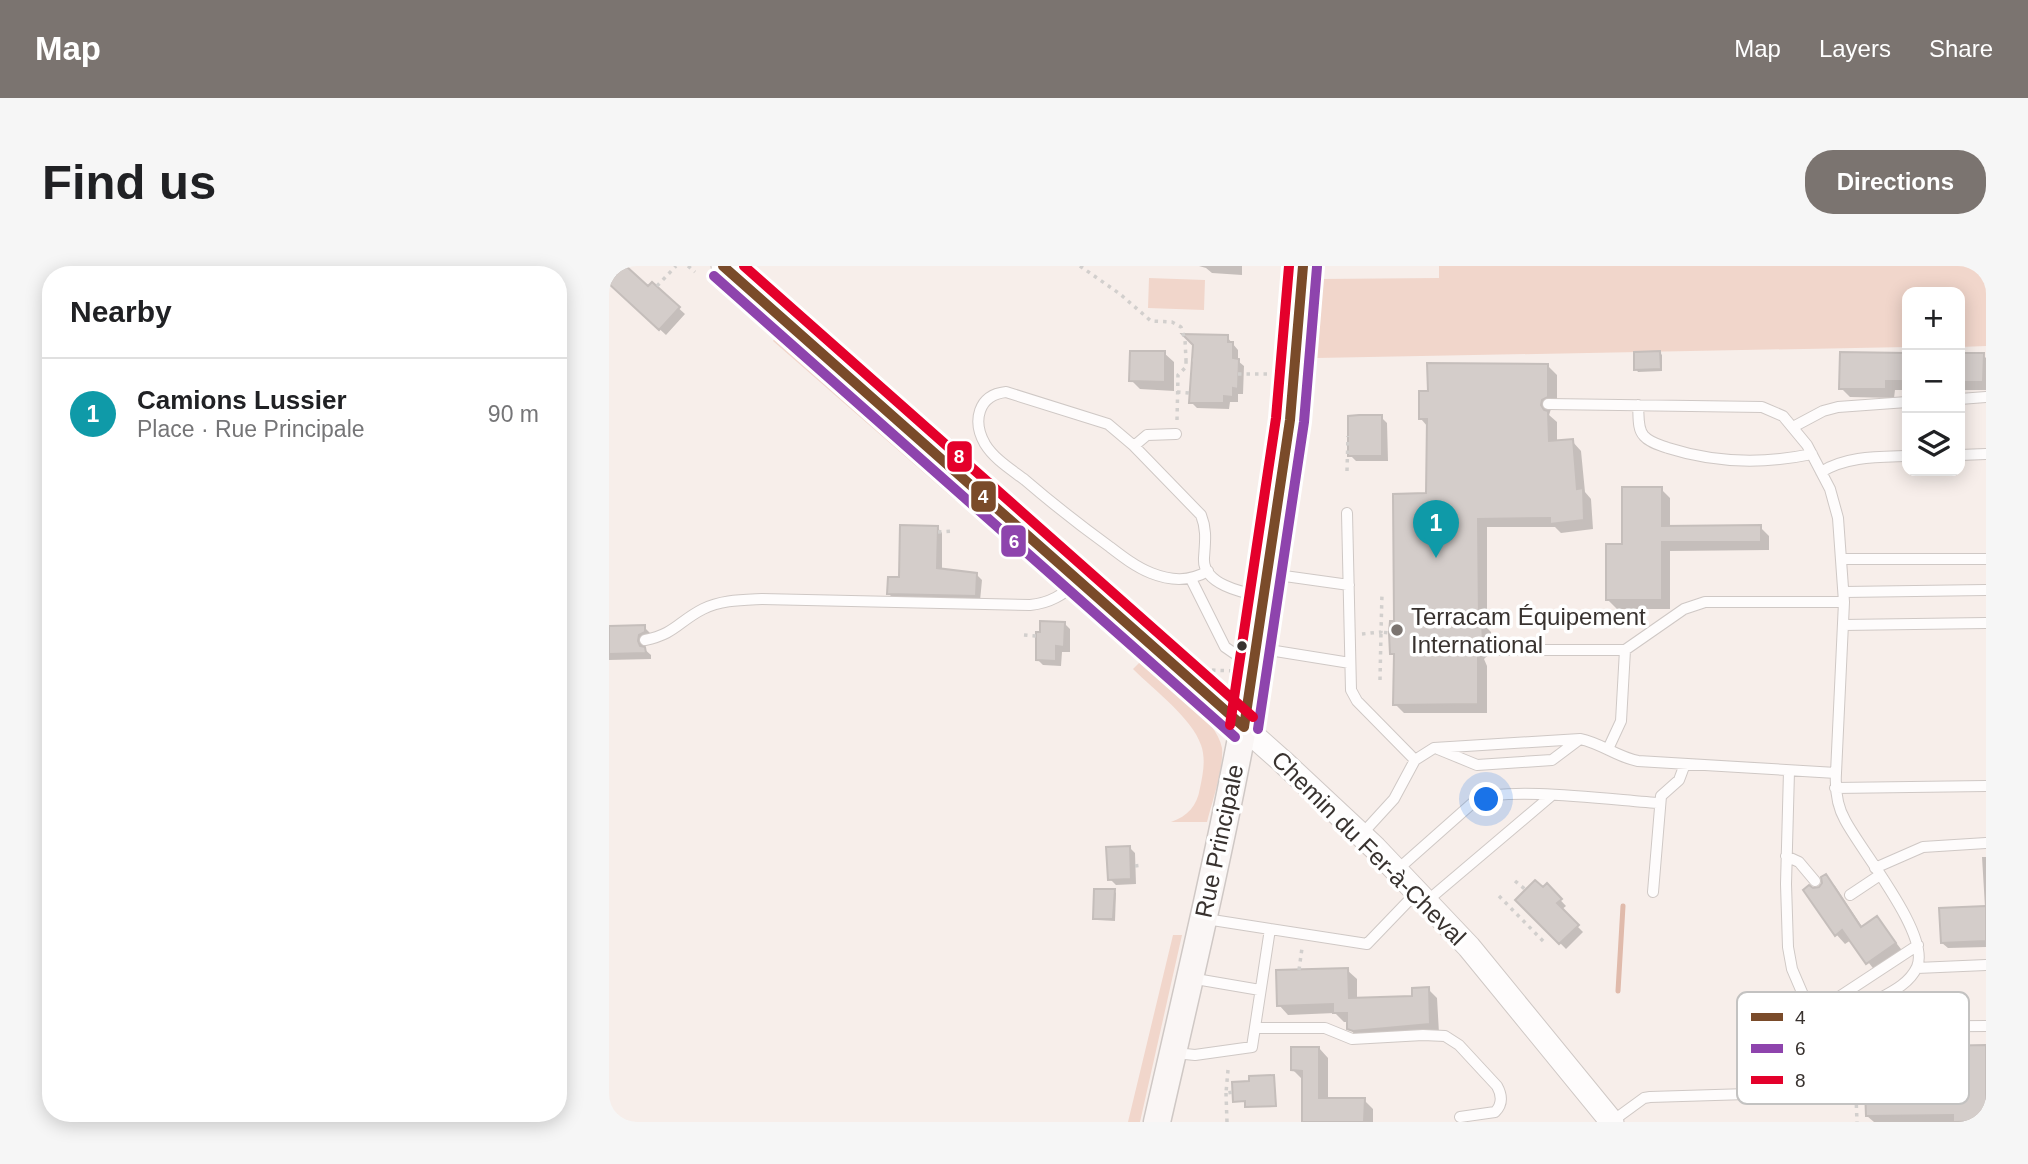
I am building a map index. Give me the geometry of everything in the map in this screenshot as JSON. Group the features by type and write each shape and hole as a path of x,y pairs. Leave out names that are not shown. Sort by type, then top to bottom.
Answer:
{"main road":[{"name":"Rue Principale","path":"1157,1122 1244,727 1290,419 1303,266"}],"street":[{"name":"Chemin du Fer-à-Cheval","path":"723,266 1244,727 1361,835 1422,896 1500,983 1612,1122"}],"lane":[{"path":"1208,571 1191,579 1169,578 1138,568 1079,525 986,446 979,431 979,408 988,398 1006,392 1108,424 1134,446 1201,515 1206,529 1204,557 1208,571 1233,589 1267,585 1349,585"},
{"path":"1965,399 1986,397"},
{"path":"1793,427 1823,411 1838,407 1902,402"},
{"path":"1548,404 1762,407 1783,416 1812,454 1830,489 1839,517 1842,559 1844,597 1835,788 1844,819 1900,906 1918,945 1920,959 1917,968 1905,983 1890,992"},
{"path":"1639,405 1639,424 1644,436 1656,444 1691,456 1728,461 1783,460 1812,454"},
{"path":"1134,446 1147,435 1177,429"},
{"path":"1965,455 1986,454"},
{"path":"1821,472 1851,460 1902,456"},
{"path":"1347,513 1349,682 1357,701 1415,760"},
{"path":"1842,559 1986,559"},
{"path":"1191,579 1225,648 1238,656 1256,652 1350,663"},
{"path":"645,640 667,634 694,614 726,602 965,599 1030,605 1041,604 1062,595 1078,581"},
{"path":"1483,650 1625,650 1683,610 1705,602 1986,590"},
{"path":"1843,625 1986,623"},
{"path":"1608,749 1621,721 1625,650"},
{"path":"1361,835 1394,799 1415,760 1434,748 1580,739 1592,741 1628,759 1836,774"},
{"path":"1434,748 1477,765 1552,760 1580,739"},
{"path":"1653,892 1660,803 1664,792 1679,780 1685,764"},
{"path":"1789,771 1786,856 1788,947 1792,969 1801,992"},
{"path":"1835,788 1986,786"},
{"path":"1397,870 1483,796 1551,796 1660,803"},
{"path":"1202,919 1367,944 1422,896 1551,796"},
{"path":"1850,895 1878,871 1923,846 1986,843"},
{"path":"1786,856 1799,862 1815,881"},
{"path":"1172,1053 1195,1055 1252,1047 1270,929"},
{"path":"1847,992 1918,945"},
{"path":"1917,968 1986,965"},
{"path":"1189,978 1260,990"},
{"path":"1255,1028 1325,1028 1352,1039 1423,1030 1445,1036 1455,1041 1497,1086 1500,1093 1501,1104 1495,1112 1460,1116"},
{"path":"1612,1122 1644,1098 1737,1094"}],"path":[{"path":"657,286 676,266"},
{"path":"688,266 695,272"},
{"path":"1080,266 1120,294 1151,321 1177,324 1183,330 1186,367"},
{"path":"1141,312 1146,308"},
{"path":"1186,360 1193,360"},
{"path":"1177,429 1178,375 1186,367 1193,367"},
{"path":"1238,374 1278,374"},
{"path":"1177,392 1189,393"},
{"path":"1347,471 1348,436"},
{"path":"938,532 953,531"},
{"path":"1380,680 1382,593"},
{"path":"1381,632 1389,633"},
{"path":"1024,635 1036,636"},
{"path":"1135,866 1143,865"},
{"path":"1515,881 1526,890"},
{"path":"1499,896 1544,942"},
{"path":"1522,919 1527,912"},
{"path":"1299,970 1304,935"},
{"path":"1227,1122 1228,1069"},
{"path":"1226,1093 1233,1092"},
{"path":"1857,1122 1859,1104"}],"shaded area":[{"path":"1439,266 1986,266 1986,346 1965,347 1965,287 1902,287 1902,347 1316,358 1319,279 1439,278"},
{"path":"1149,278 1205,280 1204,310 1148,308"},
{"path":"777,335 962,495 955,500 773,341"},
{"path":"1141,661 1200,713 1218,736 1222,748 1221,765 1207,822 1171,822 1187,813 1197,800 1203,772 1203,750 1190,725 1133,669"},
{"path":"1173,935 1182,935 1140,1122 1128,1122"}],"building":[{"path":"621,266 626,266 648,286 652,282 680,307 659,330 609,284 609,280"},
{"path":"1182,334 1228,335 1228,342 1233,342 1233,358 1239,359 1238,389 1233,388 1233,397 1224,396 1224,403 1189,403 1193,345"},
{"path":"1130,351 1165,351 1165,382 1129,381"},
{"path":"1660,351 1661,369 1634,370 1634,352"},
{"path":"1840,352 1902,353 1902,381 1886,381 1886,389 1839,389"},
{"path":"1965,353 1984,353 1983,382 1965,382"},
{"path":"1427,363 1548,364 1548,397 1542,400 1541,405 1548,411 1549,441 1573,439 1577,489 1583,488 1584,520 1550,524 1550,518 1478,519 1479,621 1482,621 1483,643 1476,649 1478,704 1393,705 1394,654 1390,654 1389,633 1390,621 1394,621 1393,494 1426,493 1427,419 1419,419 1419,391 1428,391"},
{"path":"1382,415 1382,456 1348,456 1348,416"},
{"path":"1622,487 1662,487 1662,526 1761,525 1761,542 1662,542 1662,600 1606,600 1606,544 1622,544"},
{"path":"900,525 938,526 937,568 977,573 976,596 887,594 888,577 899,577"},
{"path":"1040,621 1065,622 1064,647 1056,646 1056,661 1036,660 1036,632 1040,632"},
{"path":"645,625 645,632 639,635 638,641 640,646 645,647 646,653 609,654 609,626"},
{"path":"1130,846 1131,879 1108,880 1106,847"},
{"path":"1826,874 1861,927 1877,916 1896,943 1866,964 1842,930 1835,936 1803,890 1809,885 1813,888 1819,887 1822,883 1821,877"},
{"path":"1535,880 1543,887 1547,883 1562,899 1557,903 1579,925 1559,944 1515,900"},
{"path":"1094,889 1115,889 1113,919 1093,919"},
{"path":"1986,906 1986,941 1941,943 1939,908"},
{"path":"1348,968 1349,998 1412,996 1412,988 1429,987 1430,1024 1353,1031 1347,1029 1347,1013 1333,1013 1333,1004 1277,1006 1276,970"},
{"path":"1969,1045 1986,1045 1986,1121 1953,1122 1953,1115 1866,1116 1866,1104 1969,1104"},
{"path":"1291,1047 1319,1047 1319,1098 1365,1098 1364,1122 1302,1122 1302,1071 1291,1070"},
{"path":"1274,1075 1276,1106 1245,1107 1245,1101 1233,1102 1232,1082 1249,1081 1249,1076"}],"waterway":[{"path":"1618,991 1623,906"}],"transit line":[{"name":"4","path":"723,266 1244,727"},
{"name":"8","path":"744,266 1253,717"},
{"name":"8","path":"1230,725 1276,418 1289,266"},
{"name":"4","path":"1244,727 1290,420 1303,266"},
{"name":"6","path":"1258,729 1304,422 1317,267"},
{"name":"6","path":"714,276 1235,737"}],"place":[{"name":"Camions Lussier","path":"1436,558"},
{"name":"Terracam Équipement International","path":"1397,630"}]}
